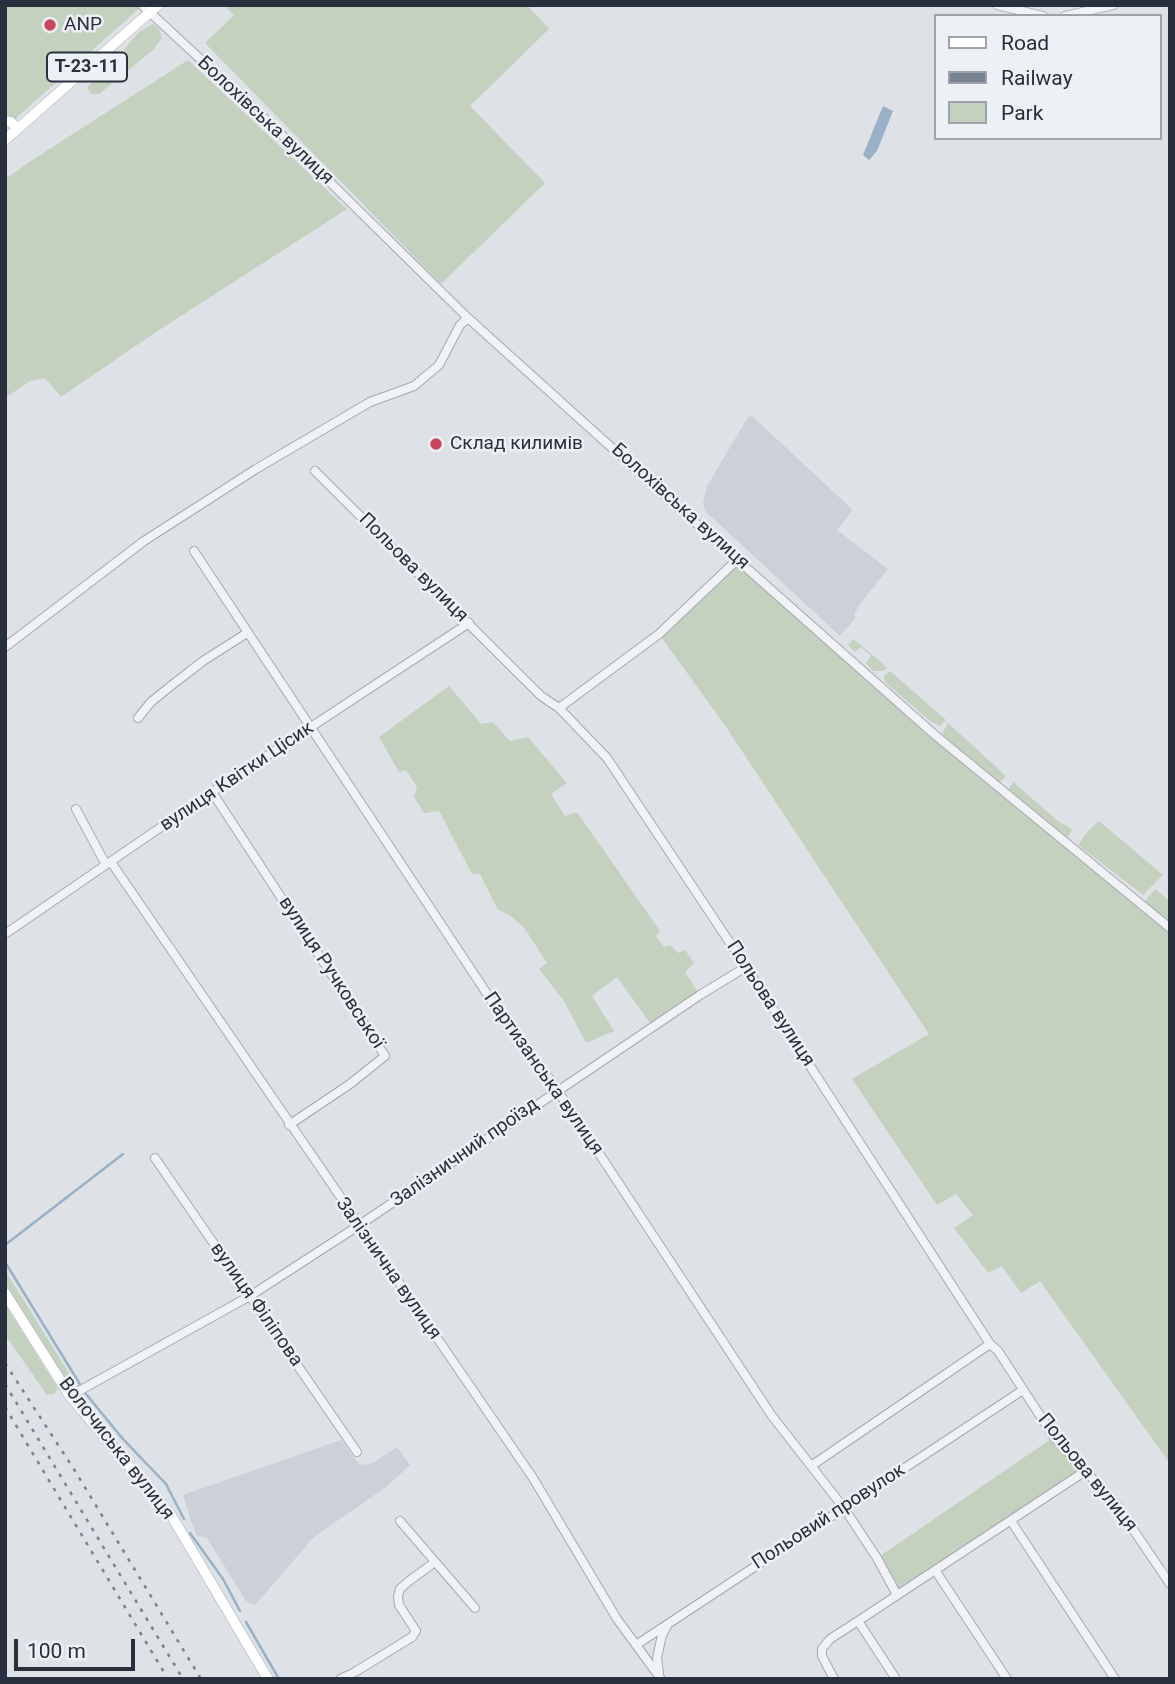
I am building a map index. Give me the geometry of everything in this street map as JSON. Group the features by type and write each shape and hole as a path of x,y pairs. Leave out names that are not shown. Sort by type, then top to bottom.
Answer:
{"main road":[{"name":"Т-23-11","path":"5,140 150,8"},
{"path":"5,121 11,122 18,129"},
{"name":"Волочиська вулиця","path":"5,1293 70,1396 171,1515 268,1679"}],"street":[{"path":"996,5 1035,14"},
{"path":"1074,14 1113,5"},
{"name":"Болохівська вулиця","path":"150,8 468,318 935,735 1170,928"},
{"path":"5,647 144,541 256,469 370,401 414,386 439,365 460,325 468,318"},
{"name":"Польова вулиця","path":"315,471 607,758 990,1344 998,1351 1054,1437 1116,1504 1170,1584"},
{"name":"Партизанська вулиця","path":"194,551 511,1030 557,1090 772,1416 844,1508 897,1593"},
{"path":"559,708 659,634 738,559"},
{"name":"вулиця Квітки Цісик","path":"5,934 212,792 469,623"},
{"path":"138,718 151,702 172,685 247,633"},
{"name":"вулиця Ручковської","path":"212,792 385,1056 350,1084 289,1125"},
{"name":"Залізнична вулиця","path":"76,809 108,864 533,1479 617,1619 661,1679"},
{"name":"Залізничний проїзд","path":"70,1396 250,1296 746,967"},
{"name":"вулиця Філіпова","path":"156,1158 358,1452"},
{"path":"811,1466 990,1344"},
{"name":"Польовий провулок","path":"636,1645 1023,1390"},
{"path":"834,1679 822,1657 822,1648 830,1639 1087,1470"},
{"path":"400,1521 475,1608"},
{"path":"1011,1521 1115,1679"},
{"path":"340,1679 412,1637 416,1631 399,1605 400,1589 435,1562"},
{"path":"935,1570 1007,1679"},
{"path":"858,1621 896,1679"},
{"path":"661,1679 657,1658 662,1634 669,1623"}],"shaded area":[{"path":"752,416 853,510 837,530 888,569 860,604 855,619 840,636 705,511 703,502 707,486 748,417"},
{"path":"341,1440 359,1464 374,1462 397,1447 410,1465 386,1487 314,1537 255,1605 246,1601 207,1538 196,1536 183,1495"}],"green space":[{"path":"5,5 143,5 5,128"},
{"path":"224,5 527,5 549,29 470,106 545,183 441,284 205,43 234,15"},
{"path":"153,24 159,29 162,38 153,50 99,94 91,94 87,88 97,76 139,32"},
{"path":"188,60 347,209 153,334 61,397 45,378 30,381 5,398 5,179"},
{"path":"738,559 834,645 1142,905 1155,889 1170,901 1170,1464 1040,1281 1021,1293 1002,1266 988,1273 954,1228 973,1215 956,1194 937,1205 852,1079 929,1034 726,727 659,634"},
{"path":"853,639 887,668 884,671 873,671 866,663 871,656 861,647 855,652 848,645"},
{"path":"890,671 946,720 940,726 930,721 885,682 884,676"},
{"path":"449,686 481,724 493,722 510,741 528,737 567,783 551,794 565,816 577,812 660,931 656,936 664,947 670,945 678,953 685,950 694,963 685,972 700,995 653,1027 617,977 592,996 614,1031 586,1043 564,1001 539,969 547,963 525,929 510,915 498,910 480,874 472,874 439,811 424,813 414,797 417,787 406,770 399,772 379,737"},
{"path":"948,723 1006,776 998,784 942,734"},
{"path":"1013,782 1058,821 1072,829 1067,839 1009,789"},
{"path":"1099,821 1163,875 1143,895 1078,845"},
{"path":"5,1270 70,1375 68,1380 65,1380 5,1287"},
{"path":"5,1304 58,1389 54,1394 47,1395 5,1335"},
{"path":"1054,1437 1087,1470 896,1593 877,1558"}],"water":[{"path":"883,106 893,111 877,151 869,160 863,155"}],"waterway":[{"path":"5,1245 123,1154"},
{"path":"5,1262 81,1386"},
{"path":"86,1394 123,1439 166,1484 184,1519"},
{"path":"190,1533 223,1579 240,1611"},
{"path":"246,1622 279,1679"}],"railway":[{"path":"5,1363 75,1471 201,1679"},
{"path":"5,1384 183,1679"},
{"path":"5,1407 168,1679"}],"place":[{"name":"ANP","path":"50,25"},
{"name":"Склад килимів","path":"436,444"}]}
